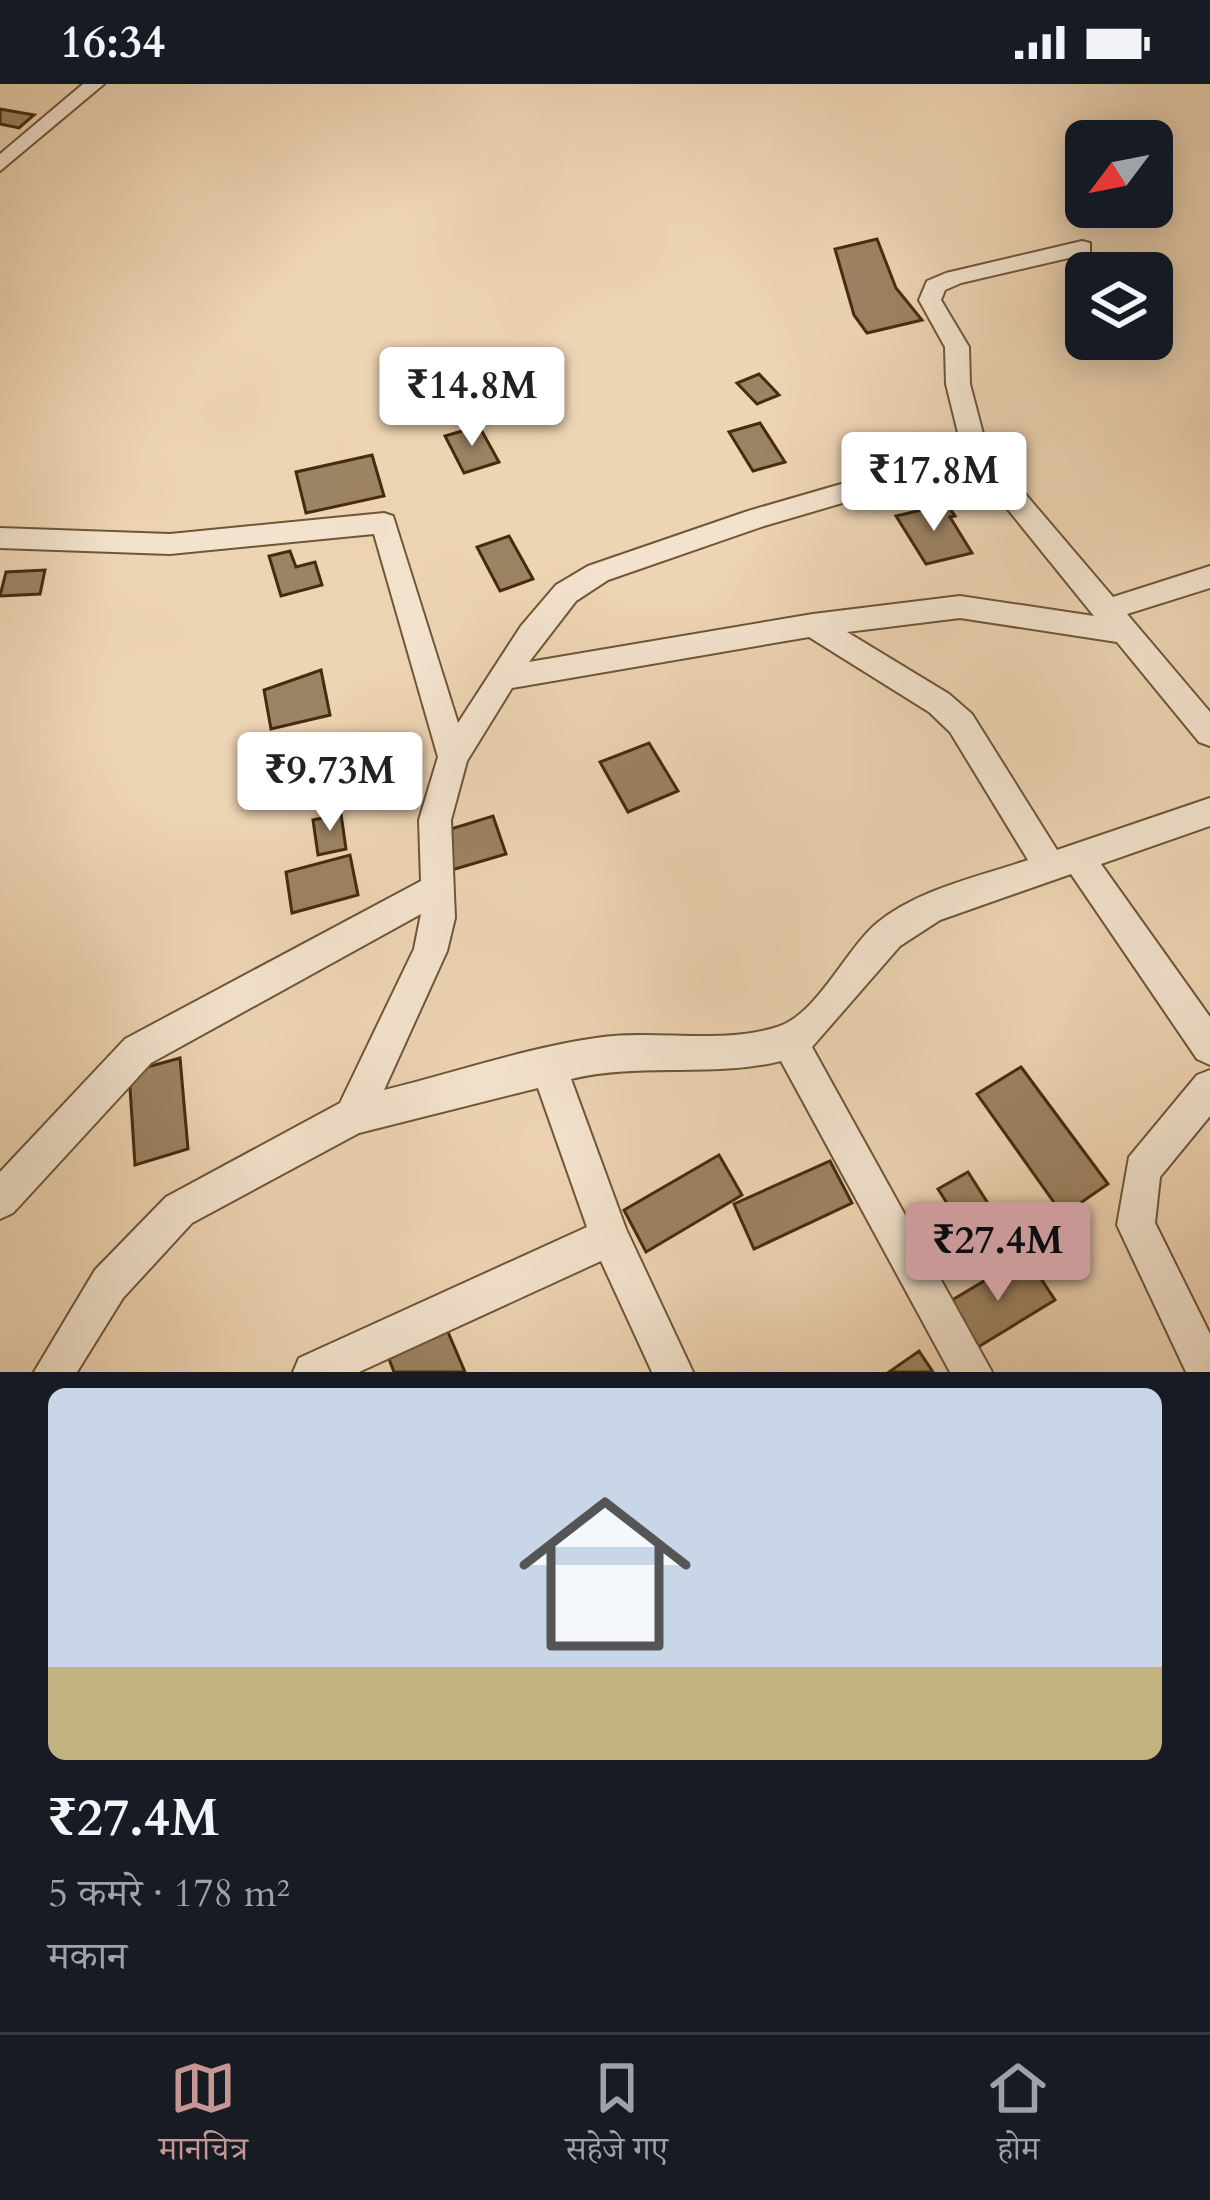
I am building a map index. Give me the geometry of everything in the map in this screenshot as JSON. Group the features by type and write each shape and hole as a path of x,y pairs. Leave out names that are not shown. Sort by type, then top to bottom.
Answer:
{"street":[{"path":"0,165 94,84"},
{"path":"0,126 37,135"},
{"path":"1082,248 954,278 931,291 930,300 957,347 961,401 977,454 1210,733"},
{"path":"352,1117 430,951 438,889 435,820 453,757 530,634 583,580 757,518 977,454"},
{"path":"0,538 170,544 384,523 453,757"},
{"path":"502,678 813,625 960,608 1115,621 1210,578"},
{"path":"813,625 939,703 961,723 1210,1047"},
{"path":"54,1372 109,1284 179,1210 352,1117 548,1066 655,1050 747,1052 790,1042 811,1027 888,935 930,908 1210,812"},
{"path":"0,1200 138,1051 438,889"},
{"path":"790,1042 972,1372"},
{"path":"548,1066 610,1237 674,1372"},
{"path":"1207,1372 1136,1226 1142,1170 1210,1088"},
{"path":"313,1372 610,1237"}],"building":[{"path":"0,109 34,115 19,128 0,124"},
{"path":"877,239 896,288 922,320 867,333 854,315 835,249"},
{"path":"759,374 779,395 757,404 737,383"},
{"path":"760,423 785,462 753,471 729,432"},
{"path":"479,426 499,462 464,473 445,436"},
{"path":"372,455 384,496 306,513 296,472"},
{"path":"947,504 972,553 926,564 896,516"},
{"path":"509,536 533,579 500,591 477,547"},
{"path":"290,551 296,567 315,562 322,585 281,596 269,556"},
{"path":"45,570 40,594 0,596 6,572"},
{"path":"321,670 330,715 271,729 264,690"},
{"path":"334,736 338,751 303,763 299,747"},
{"path":"649,743 678,791 628,812 600,762"},
{"path":"341,814 346,849 318,855 313,820"},
{"path":"493,816 506,854 452,870 441,832"},
{"path":"350,855 358,895 292,913 286,872"},
{"path":"180,1058 188,1149 135,1165 129,1072"},
{"path":"1021,1067 1108,1184 1063,1215 977,1094"},
{"path":"719,1155 742,1195 646,1252 624,1210"},
{"path":"830,1161 852,1203 754,1249 734,1204"},
{"path":"968,1172 991,1208 961,1225 938,1189"},
{"path":"1026,1256 1055,1300 970,1352 942,1306"},
{"path":"445,1325 465,1372 394,1372 389,1359"},
{"path":"919,1351 933,1372 889,1372"}]}
